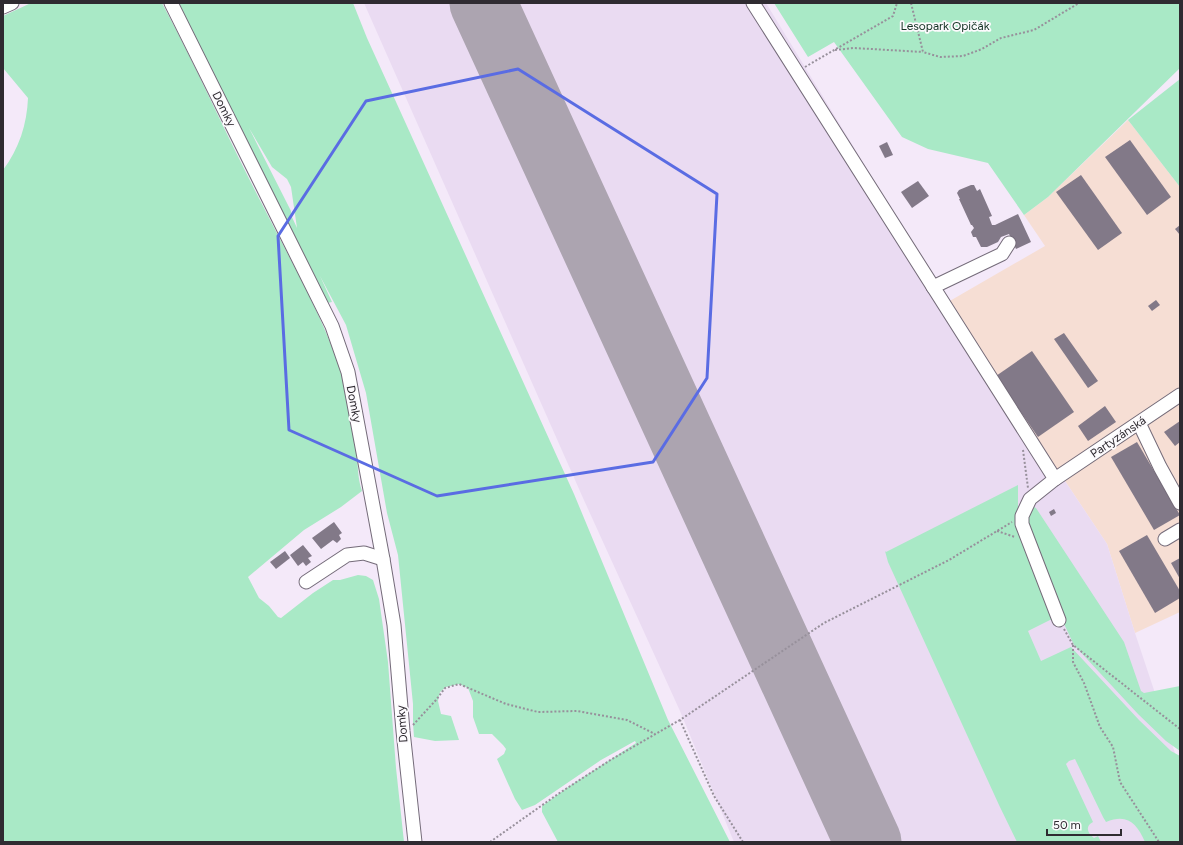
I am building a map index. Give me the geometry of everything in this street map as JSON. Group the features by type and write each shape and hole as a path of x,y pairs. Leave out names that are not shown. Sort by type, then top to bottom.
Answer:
{"street":[{"path":"3,7 12,3"},
{"name":"Domky","path":"171,3 332,326 348,372 394,625 403,731 415,842"},
{"path":"753,3 1055,479"},
{"path":"933,287 1002,254 1009,243"},
{"name":"Partyzánská","path":"1030,499 1055,479 1139,424 1180,395"},
{"path":"1139,424 1180,503"},
{"path":"1030,499 1022,516 1022,524 1059,620"},
{"path":"1165,538 1180,530"},
{"path":"306,582 347,555 364,553 383,559"}],"path":[{"path":"796,72 893,16 897,3"},
{"path":"911,3 923,52"},
{"path":"832,51 854,48 923,52 940,57 963,56 982,49 1001,38 1034,30 1079,3"},
{"path":"1028,437 1022,447 1030,499"},
{"path":"490,842 612,758 680,720 824,623 949,560 1022,516"},
{"path":"1059,620 1073,646 1180,729"},
{"path":"1073,646 1073,662 1084,683 1100,727 1113,747 1120,782 1159,842"},
{"path":"403,731 415,724 445,688 459,684 506,704 538,712 577,712 627,720 655,734"},
{"path":"680,720 714,796 743,842"}],"highlighted area":[{"path":"518,69 717,194 707,378 653,462 437,496 289,430 278,236 366,101"}],"shaded area":[{"path":"364,3 766,3 948,302 1107,544 1180,768 1180,842 734,842 680,711 583,498"},
{"path":"1128,120 1180,187 1180,612 1135,633 1107,544 948,302 1045,246 1024,215 1048,197"}],"green space":[{"path":"31,3 162,3 320,319 340,369 346,391 351,413 357,452 358,475 362,491 341,507 304,530 248,577 259,598 269,606 278,617 281,618 313,593 333,580 340,580 358,575 366,576 373,580 379,599 388,662 396,768 404,842 3,842 3,170 14,154 18,145 24,127 28,98 3,68 3,16"},
{"path":"176,3 353,3 367,38 574,494 668,720 730,842 558,842 542,812 542,806 571,785 636,743 635,741 601,760 535,805 522,810 515,799 497,759 504,754 506,749 492,734 479,734 473,717 473,701 468,688 459,684 446,687 440,692 438,701 441,714 451,716 459,740 435,741 414,737 413,704 398,555 387,513 366,393 346,325 320,276 332,302 327,303","holes":["249,128 272,167 287,179 291,187 297,228 291,215 291,211"]},
{"name":"Lesopark Opičák","path":"774,3 1180,3 1180,68 1048,197 1024,215 988,163 928,149 902,137 834,42 808,57"},
{"path":"1180,79 1180,187 1128,120"},
{"path":"1018,485 1018,510 1052,619 1028,631 1041,661 1071,647 1139,720 1171,751 1180,756 1180,842 1145,842 1139,830 1131,822 1120,819 1106,822 1075,759 1066,764 1093,822 1089,825 1088,832 1094,838 1098,836 1101,842 1017,842 888,562 885,551 886,552"},
{"path":"1034,507 1124,642 1141,691 1144,693 1180,686 1180,751 1166,741 1138,714 1074,645 1057,609 1027,530 1029,508"}],"building":[{"path":"1130,140 1171,197 1147,215 1105,157"},
{"path":"887,142 893,155 885,158 879,146"},
{"path":"1081,175 1122,233 1098,250 1056,192"},
{"path":"918,181 929,196 912,208 901,192"},
{"path":"974,185 977,191 980,189 992,216 989,217 992,225 1018,214 1031,242 1016,249 1009,234 1001,237 998,242 987,247 981,247 976,237 973,237 971,232 974,228 971,225 957,193 959,190"},
{"path":"1180,225 1180,235 1175,229"},
{"path":"1156,300 1160,305 1152,311 1148,306"},
{"path":"1064,333 1098,381 1088,388 1054,339"},
{"path":"1032,351 1074,412 1038,437 996,376"},
{"path":"1105,406 1116,422 1088,441 1078,426"},
{"path":"1180,421 1180,442 1175,446 1164,432"},
{"path":"1137,442 1180,515 1154,530 1111,457"},
{"path":"1054,509 1056,513 1051,516 1049,512"},
{"path":"334,522 342,533 339,535 341,539 337,543 333,540 321,549 312,538"},
{"path":"1147,535 1180,591 1180,598 1155,613 1119,551"},
{"path":"303,545 312,556 308,558 311,562 306,566 303,562 298,566 290,555"},
{"path":"285,551 290,558 276,569 270,562"},
{"path":"1180,558 1180,579 1171,563"}],"runway":[{"path":"483,3 868,842"}]}
